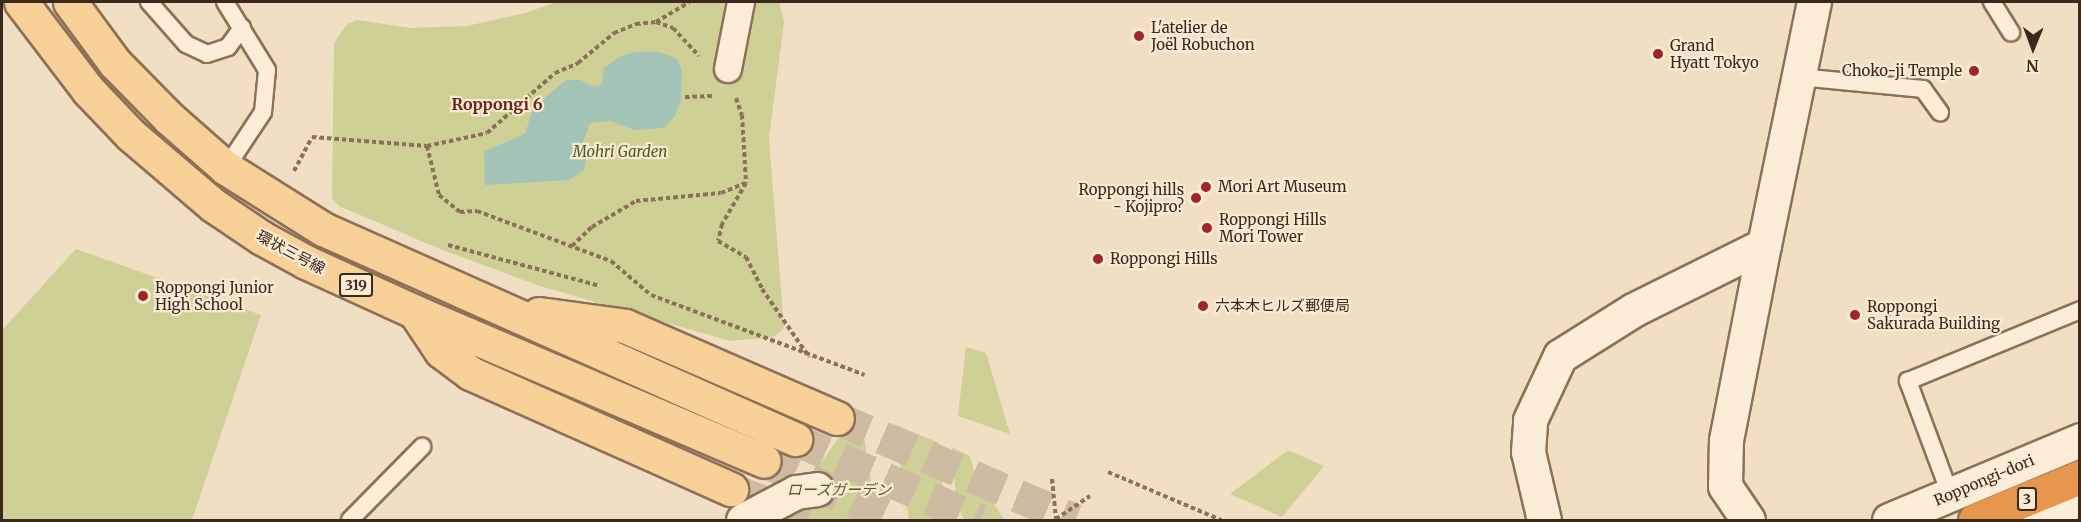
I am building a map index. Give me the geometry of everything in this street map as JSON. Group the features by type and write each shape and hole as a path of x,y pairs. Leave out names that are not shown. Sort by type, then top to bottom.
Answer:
{"highway":[{"name":"3","path":"1975,520 2079,477"}],"main road":[{"name":"環状三号線","path":"21,2 102,105 168,169 213,205 306,262 415,312 764,461"},
{"name":"319","path":"70,2 115,63 226,168 322,229 795,439"},
{"path":"501,309 625,326 837,418"},
{"path":"415,312 441,351 470,373 730,489"}],"street":[{"path":"728,69 741,2"},
{"path":"1748,520 1725,486 1726,440 1814,2"},
{"path":"1544,520 1528,452 1530,420 1560,356 1633,310 1764,245"},
{"name":"Roppongi-dori","path":"1889,520 2079,440"},
{"path":"743,520 796,492 817,489"},
{"path":"2029,520 2079,500"}],"lane":[{"path":"149,2 186,44 207,54 228,47 242,28"},
{"path":"225,2 267,70 263,112 226,168"},
{"path":"1992,2 2011,32"},
{"path":"1799,77 1923,89 1940,112"},
{"path":"1950,494 1908,381 2079,310"},
{"path":"350,520 422,447"}],"path":[{"path":"278,201 312,137 427,146 487,133 555,73 578,63 614,33 636,24 656,22 689,2"},
{"path":"656,22 686,39 708,67 728,69 742,115 746,183 722,224 718,241 746,257 762,289 809,357"},
{"path":"685,96 712,96"},
{"path":"427,146 440,195 460,212 477,212 610,261 651,295 809,357 865,375"},
{"path":"285,166 303,177"},
{"path":"572,246 592,227 636,201 721,194 746,183"},
{"path":"445,245 612,290"},
{"path":"1108,472 1221,520"},
{"path":"1052,479 1056,520 1090,496"}],"green space":[{"name":"Mohri Garden","path":"555,2 779,2 784,21 769,139 784,328 774,337 730,341 540,286 440,249 339,206 332,198 334,43 347,24 357,20 411,28 467,26 529,12"},
{"path":"76,249 261,315 192,520 2,520 2,330"},
{"path":"966,347 986,353 1010,434 958,416"},
{"name":"ローズガーデン","path":"855,415 863,430 877,520 780,520"},
{"path":"894,424 939,443 940,472 950,520 909,520"},
{"path":"952,447 970,456 976,479 1005,520 964,520 956,502"},
{"path":"1288,450 1324,466 1282,517 1230,494"}],"shaded area":[{"path":"636,52 659,52 677,59 682,71 681,100 675,116 664,128 634,130 611,121 590,123 581,148 586,159 584,170 569,180 485,185 484,151 525,134 533,108 566,80 581,80 590,86 602,85 604,68 621,56"}],"tunnel":[{"path":"837,418 1075,520"},
{"path":"795,439 980,520"},
{"path":"764,461 898,520"},
{"path":"731,489 810,520"}],"place":[{"name":"L'atelier de Joël Robuchon","path":"1139,36"},
{"name":"Grand Hyatt Tokyo","path":"1658,54"},
{"name":"Choko-ji Temple","path":"1974,71"},
{"name":"Mori Art Museum","path":"1206,187"},
{"name":"Roppongi hills - Kojipro?","path":"1196,198"},
{"name":"Roppongi Hills Mori Tower","path":"1207,228"},
{"name":"Roppongi Hills","path":"1098,259"},
{"name":"Roppongi Junior High School","path":"143,296"},
{"name":"六本木ヒルズ郵便局","path":"1203,306"},
{"name":"Roppongi Sakurada Building","path":"1855,315"}],"district":[{"name":"Roppongi 6","path":"497,104"}]}
